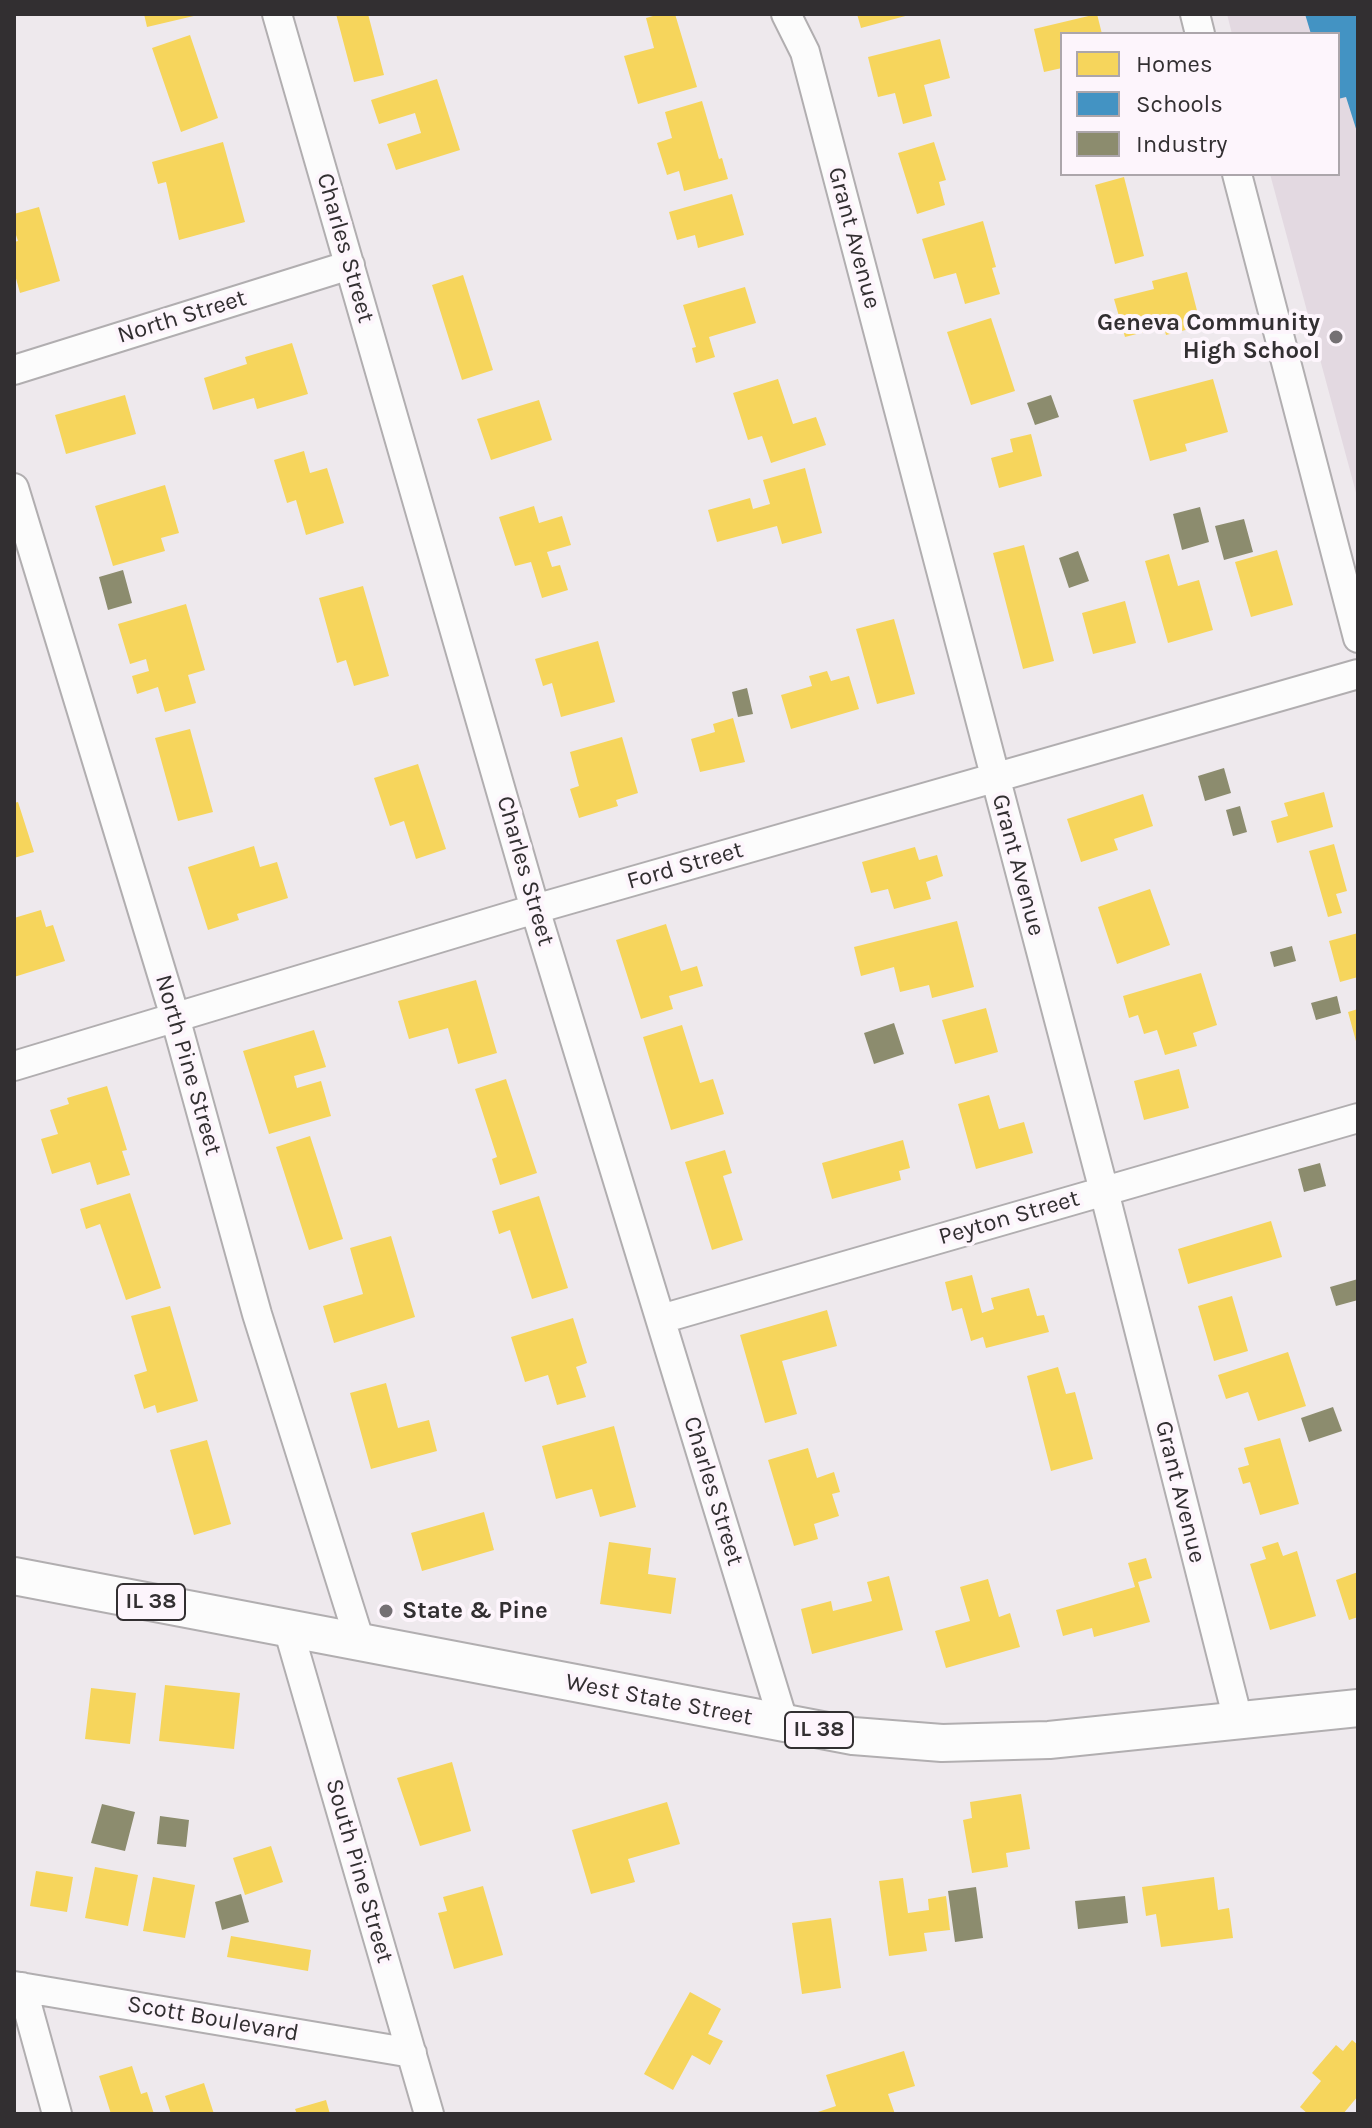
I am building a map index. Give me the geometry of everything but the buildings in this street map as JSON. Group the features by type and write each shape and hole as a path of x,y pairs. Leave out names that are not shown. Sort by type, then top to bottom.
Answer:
{"main road":[{"name":"West State Street","path":"14,1576 853,1736 942,1743 1049,1740 1358,1708"}],"street":[{"name":"Charles Street","path":"277,14 535,909 784,1724"},
{"name":"Grant Avenue","path":"786,14 805,52 1104,1191 1238,1720"},
{"path":"1238,176 1358,638"},
{"name":"North Street","path":"14,370 350,265"},
{"name":"North Pine Street","path":"14,488 175,1017 257,1314 360,1642"},
{"name":"Ford Street","path":"14,1066 535,909 1358,674"},
{"name":"Peyton Street","path":"661,1319 1358,1118"},
{"name":"South Pine Street","path":"288,1628 429,2114"},
{"path":"18,1986 57,2114"},
{"name":"Scott Boulevard","path":"18,1986 412,2053"}],"shaded area":[{"name":"Geneva Community High School","path":"1227,14 1358,14 1358,500 1271,176 1340,176 1340,32 1232,32"}],"place":[{"name":"Geneva Community High School","path":"1336,337"},
{"name":"State & Pine","path":"386,1611"}]}
